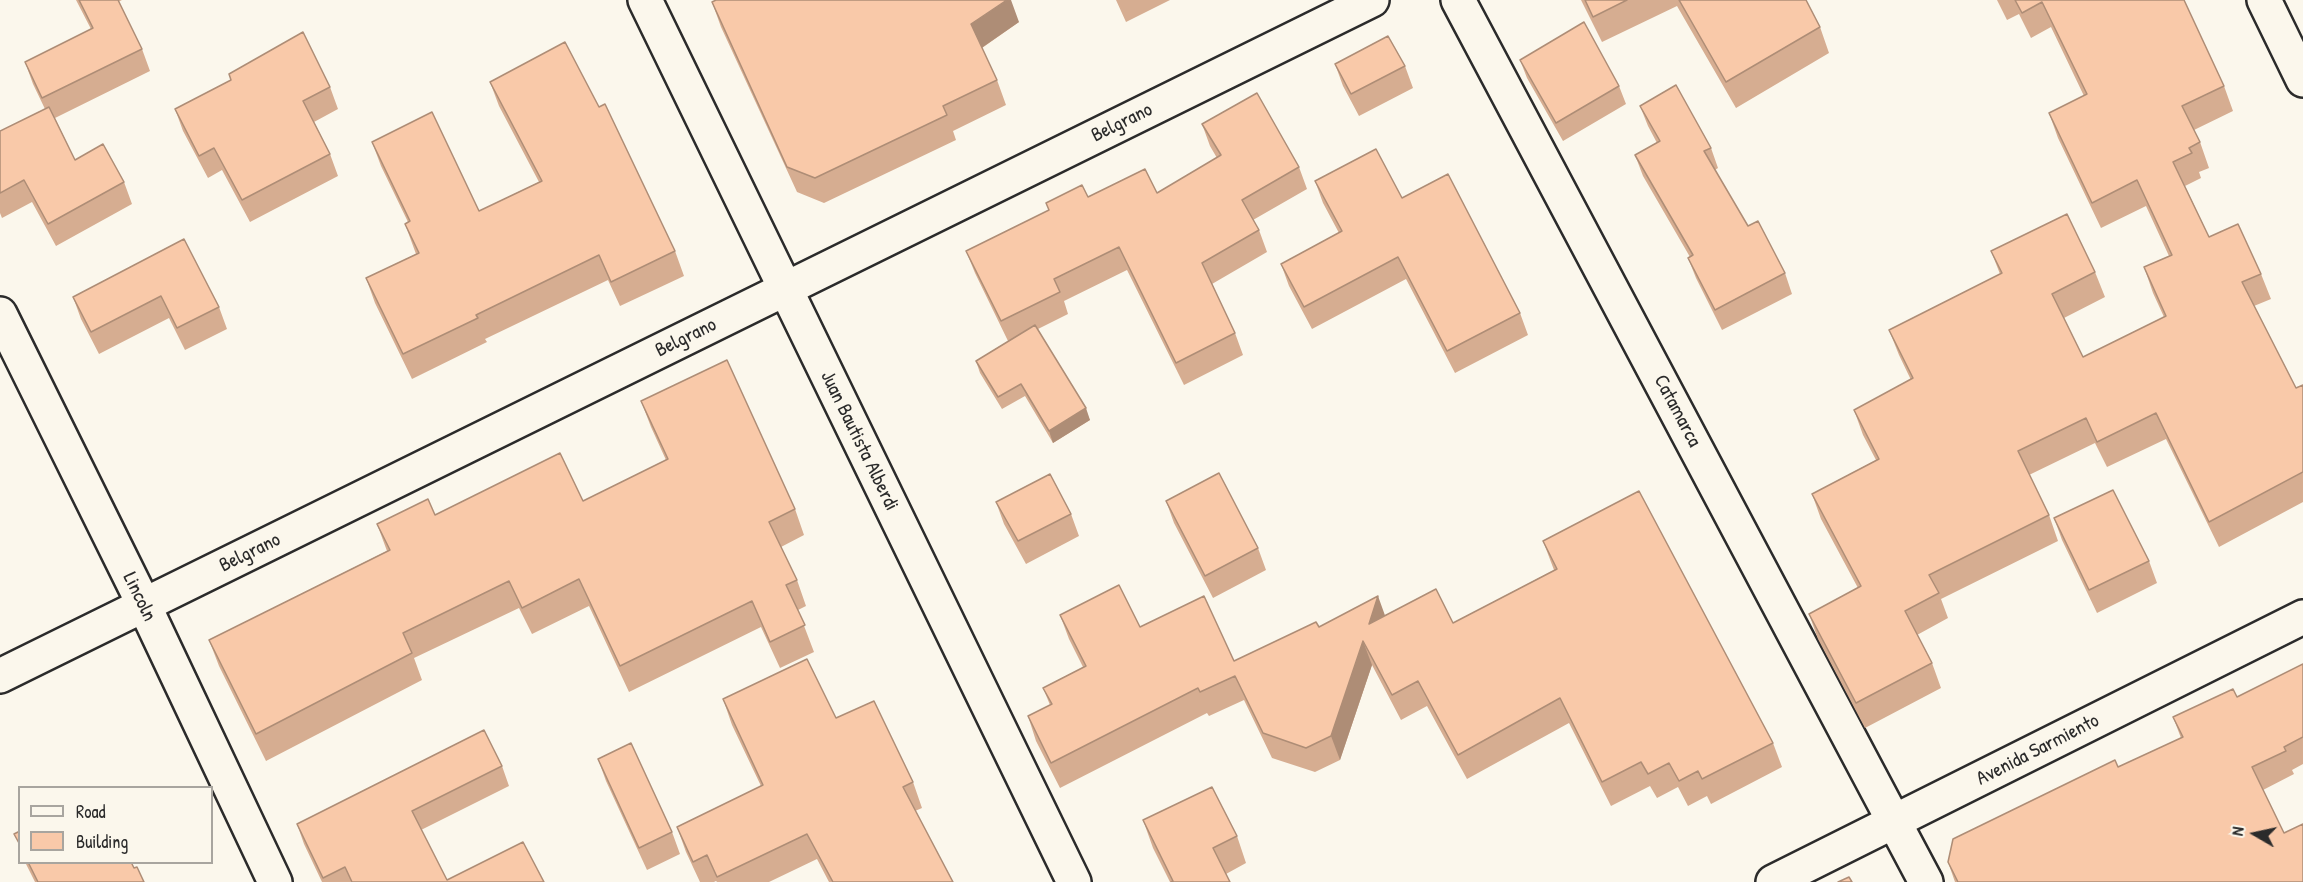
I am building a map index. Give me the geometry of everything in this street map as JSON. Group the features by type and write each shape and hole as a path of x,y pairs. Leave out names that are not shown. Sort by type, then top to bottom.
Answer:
{"street":[{"name":"Juan Bautista Alberdi","path":"645,0 1074,882"},
{"name":"Belgrano","path":"0,676 1372,0"},
{"name":"Catamarca","path":"1458,0 1926,882"},
{"path":"2264,0 2303,80"},
{"name":"Lincoln","path":"0,314 144,605 274,882"},
{"name":"Avenida Sarmiento","path":"1773,882 2303,618"}],"building":[{"path":"79,0 118,0 142,49 42,98 25,62 93,28"},
{"path":"716,0 1007,0 971,24 997,80 943,106 947,115 815,178 787,167 712,2"},
{"path":"1585,0 1627,0 1593,17"},
{"path":"1679,0 1806,0 1820,27 1726,82"},
{"path":"2015,0 2184,0 2224,86 2182,106 2200,142 2189,148 2192,153 2173,162 2209,237 2238,224 2261,274 2242,282 2296,388 2303,385 2303,472 2209,522 2156,413 2097,442 2086,418 2018,451 2049,515 1929,575 1939,593 1905,611 1932,663 1856,703 1809,614 1861,586 1812,494 1879,459 1854,410 1913,378 1889,330 2002,273 1991,251 2067,214 2095,272 2052,294 2083,357 2166,316 2144,267 2172,255 2137,180 2092,203 2049,113 2087,94 2042,2 2022,13"},
{"path":"1584,22 1619,86 1556,123 1520,60"},
{"path":"303,32 330,87 303,101 330,154 242,200 214,148 199,156 175,109 231,80 229,74"},
{"path":"1388,36 1405,66 1351,94 1335,64"},
{"path":"565,42 599,107 605,104 675,251 611,282 599,255 476,315 478,318 403,354 366,278 419,253 405,224 410,221 372,142 432,112 479,211 542,181 490,82"},
{"path":"1676,85 1711,148 1704,151 1748,226 1758,221 1785,273 1715,310 1688,258 1693,255 1635,155 1660,141 1640,106"},
{"path":"1257,93 1299,167 1242,200 1259,230 1202,263 1235,333 1176,363 1119,247 1054,279 1060,292 1001,321 966,251 1049,210 1046,203 1082,185 1088,197 1145,169 1157,193 1221,155 1202,124"},
{"path":"49,107 75,160 103,144 124,182 48,224 24,180 0,193 0,131"},
{"path":"1376,149 1402,198 1448,174 1520,313 1447,351 1398,257 1304,307 1281,264 1342,231 1315,181"},
{"path":"184,239 219,307 177,328 161,296 91,332 73,297"},
{"path":"1035,325 1086,408 1049,431 1021,384 998,397 976,361"},
{"path":"727,360 795,509 769,522 797,580 786,585 805,625 770,642 752,601 620,666 579,579 522,608 509,581 403,633 412,653 256,734 209,640 390,550 377,524 428,499 435,515 560,453 583,501 668,459 641,401"},
{"path":"1219,473 1258,548 1205,576 1166,501"},
{"path":"1050,474 1071,514 1018,541 996,502"},
{"path":"2113,490 2149,561 2089,590 2054,518"},
{"path":"1639,491 1773,743 1702,779 1698,771 1679,781 1669,763 1648,774 1641,762 1602,782 1560,698 1458,755 1418,681 1392,695 1363,641 1331,736 1306,748 1263,733 1235,676 1200,692 1198,688 1051,763 1028,716 1052,704 1043,688 1086,666 1060,615 1119,585 1140,627 1204,596 1234,661 1316,622 1319,627 1378,596 1369,624 1436,589 1453,623 1557,569 1543,541"},
{"path":"807,659 836,718 874,701 913,782 903,787 953,882 833,882 807,834 717,877 707,855 693,862 677,827 763,785 723,699"},
{"path":"2303,664 2303,737 2284,747 2286,751 2252,767 2284,833 2303,824 2303,882 1958,882 1948,862 1953,839 2115,760 2118,767 2183,737 2173,717 2233,689 2237,697"},
{"path":"484,730 502,766 412,811 447,880 523,842 544,882 352,882 345,867 323,878 297,824"},
{"path":"631,743 672,832 639,848 598,759"},
{"path":"1212,787 1237,836 1213,848 1230,882 1171,882 1173,881 1143,820"},
{"path":"29,864 132,864 134,868 137,867 144,882 38,882"},
{"path":"1849,877 1852,882 1838,882"}]}
